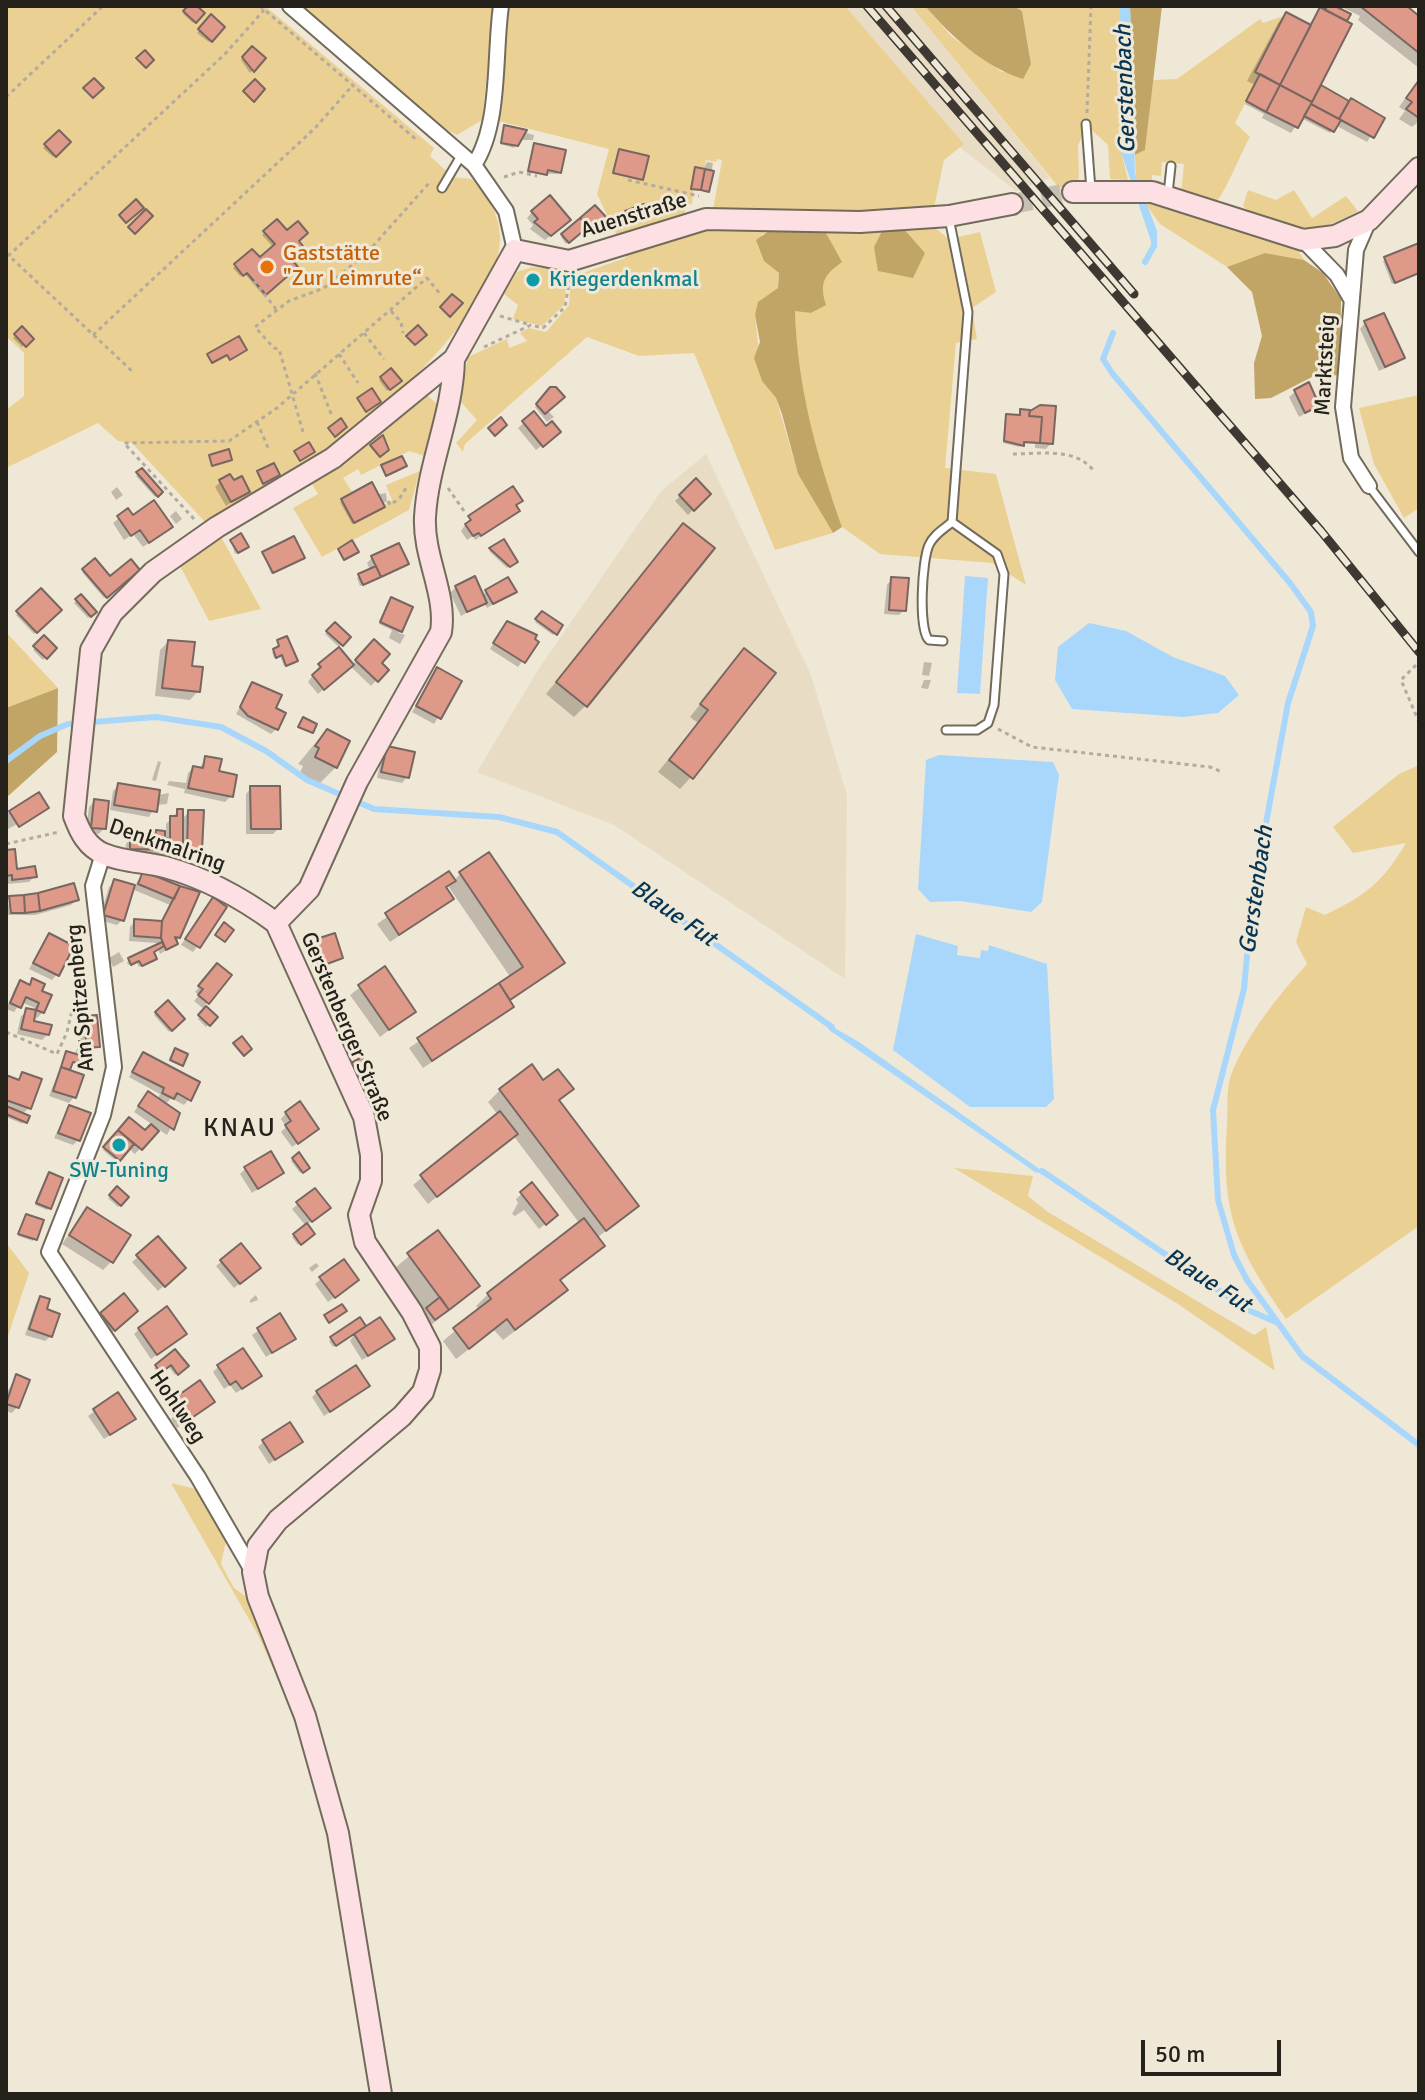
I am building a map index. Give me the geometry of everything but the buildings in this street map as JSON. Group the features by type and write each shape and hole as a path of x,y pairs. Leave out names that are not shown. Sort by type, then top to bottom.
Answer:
{"street":[{"path":"290,6 468,160 490,185 506,211 515,250"},
{"path":"468,160 485,148 501,6"},
{"path":"1082,191 1119,190 1160,194 1303,240 1335,236 1369,220 1419,168"},
{"name":"Auenstraße","path":"515,250 569,261 706,219 823,223 949,216 1012,204"},
{"name":"Marktsteig","path":"1369,220 1356,250 1343,407 1351,458 1369,486"},
{"name":"Marktsteig","path":"1303,240 1337,275 1351,300"},
{"name":"Denkmalring","path":"456,355 453,394 423,476 425,533 441,604 441,632 357,782 309,889 276,923 250,904 206,881 166,867 103,854 83,839 74,816 91,650 100,630 153,572 207,534 333,458 456,355 485,309 515,250"},
{"name":"Am Spitzenberg","path":"58,1270 49,1252 103,1115 114,1067 93,886 103,854"},
{"name":"Gerstenberger Straße","path":"253,1572 258,1546 278,1520 402,1416 423,1392 430,1370 430,1347 424,1335 365,1242 359,1215 371,1181 371,1155 364,1117 276,923"},
{"name":"Hohlweg","path":"58,1270 198,1477 253,1572"},
{"path":"253,1572 258,1597 305,1716 338,1833 381,2094"}],"lane":[{"path":"1082,191 1086,124"},
{"path":"442,188 447,178 468,160"},
{"path":"1160,194 1171,166"},
{"path":"943,641 929,640 923,635 925,572 928,547 937,533 952,522 968,312 949,216"},
{"name":"Marktsteig","path":"1369,486 1419,552"},
{"path":"946,730 977,730 988,723 994,705 1004,574 997,554 952,522"}],"path":[{"path":"6,97 103,6"},
{"path":"260,6 421,143"},
{"path":"1086,124 1091,6"},
{"path":"133,372 7,255 225,54 264,10"},
{"path":"93,335 315,128 352,86"},
{"path":"490,185 519,172 537,176"},
{"path":"303,432 279,349 274,348 255,327 276,309 324,288 367,253 437,173 447,178"},
{"path":"628,180 699,196"},
{"path":"207,534 124,443 229,441 293,394 427,278 441,295"},
{"path":"485,309 510,321 543,328 561,312 569,297 569,280"},
{"path":"254,281 276,309"},
{"path":"391,311 401,322 403,333"},
{"path":"456,355 470,354 531,325"},
{"path":"364,333 384,359"},
{"path":"339,354 358,383"},
{"path":"315,373 332,416"},
{"path":"257,422 269,450"},
{"path":"1013,454 1062,454 1081,459 1093,470"},
{"path":"388,501 390,505 399,499 423,476 441,477 464,511"},
{"path":"1416,665 1401,680 1419,722"},
{"path":"988,723 1032,747 1210,767 1222,772"},
{"path":"6,844 78,826"},
{"path":"6,1032 57,1054 67,1032 79,970 97,925"}],"shaded area":[{"path":"6,6 265,6 434,148 430,156 453,177 472,179 483,192 495,214 500,238 494,267 478,299 425,366 362,425 307,467 205,522 132,443 118,441 98,423 6,468 6,410 24,396 24,353 6,336"},
{"path":"299,6 494,6 482,120 457,135 447,130"},
{"path":"509,6 845,6 964,144 944,160 934,208 875,214 713,210 722,160 717,159 716,162 706,160 704,169 695,167 692,204 687,205 684,214 617,236 597,194 609,149 498,121"},
{"path":"840,6 911,6 1050,178 1016,191 954,143"},
{"path":"911,6 925,6 951,36 1002,72 1031,63 1022,11 1014,6 1123,6 1126,86 1122,155 1128,180 1110,179 1108,145 1086,125 1078,146 1079,178 1073,185 1059,188"},
{"path":"925,6 1014,6 1022,11 1031,64 1023,79 969,49"},
{"path":"1130,6 1162,6 1145,150 1135,155"},
{"path":"1284,16 1255,71 1260,74 1235,123 1250,137 1216,202 1181,193 1184,164 1162,162 1161,176 1152,175 1152,180 1160,181 1160,187 1136,180 1135,155 1145,150 1153,80 1177,79 1260,19 1263,23"},
{"path":"1248,190 1276,200 1294,190 1312,218 1346,196 1358,211 1318,228 1287,226 1254,215 1246,209 1243,206"},
{"path":"1144,202 1297,249 1304,260 1265,253 1227,267 1160,224"},
{"path":"715,226 770,230 761,235 764,261 779,273 778,288 755,315 762,381 776,398 798,474 833,533 775,550 694,353 639,356 587,337 465,444 463,452 456,443 477,420 460,401 468,357 507,339 509,348 527,341 520,333 529,328 546,332 569,305 571,277 625,258 631,250"},
{"path":"934,227 949,239 980,232 996,292 972,308 977,339 956,343 945,468 996,474 1026,585 992,563 880,554 842,527 823,474 796,351 795,310 811,313 825,305 824,280 841,262 826,233 882,231 874,247 925,253 904,229"},
{"path":"904,229 925,253 913,278 878,271 874,247 882,231"},
{"path":"770,230 826,233 842,262 831,271 823,285 826,305 811,313 795,311 804,394 824,474 842,527 833,533 798,474 776,398 762,381 754,358 760,342 755,315 758,302 778,288 779,273 764,261 756,240"},
{"path":"1265,253 1304,260 1323,273 1341,299 1340,375 1312,377 1271,398 1255,399 1254,363 1262,336 1252,292 1227,267"},
{"path":"532,267 554,269 553,277 567,279 564,305 542,326 513,319 518,305 504,294 517,272"},
{"path":"424,392 441,408 425,456 409,451 361,475 358,469 343,478 353,493 342,499 355,523 392,500 386,485 420,471 409,510 322,557 293,508 318,494 311,482"},
{"path":"1419,395 1419,508 1404,518 1374,464 1359,408"},
{"path":"706,454 811,675 847,795 845,979 614,825 477,772 536,673 661,491"},
{"path":"220,535 261,609 209,621 179,564"},
{"path":"6,632 58,688 6,708"},
{"path":"58,688 57,752 6,798 6,708"},
{"path":"1419,765 1419,1226 1286,1319 1244,1249 1230,1206 1226,1156 1229,1081 1254,1030 1307,964 1296,942 1306,907 1325,915 1352,901 1381,878 1406,843 1353,853 1333,827 1399,774"},
{"path":"954,1168 1033,1176 1028,1196 1048,1212 1254,1335 1266,1327 1275,1371 1178,1304"},
{"path":"7,1244 29,1273 6,1342 6,1250"},
{"path":"171,1483 200,1490 226,1541 221,1564 234,1588 255,1603 293,1702 289,1704 258,1635"}],"water":[{"path":"1123,6 1130,6 1135,174 1157,231 1157,242 1151,241 1122,155 1126,86"},
{"path":"965,576 988,578 980,694 957,693"},
{"path":"1089,623 1126,631 1173,657 1225,676 1239,695 1218,713 1183,717 1072,709 1055,680 1058,647"},
{"path":"939,755 1053,762 1059,775 1042,902 1031,912 961,901 930,902 918,889 926,760"},
{"path":"916,934 958,946 957,955 980,958 981,950 988,951 989,945 1047,964 1054,1099 1046,1107 970,1107 893,1050"},
{"path":"826,1023 859,1042 1048,1175 1035,1172 829,1030"}],"waterway":[{"name":"Gerstenbach","path":"1123,6 1125,118"},
{"name":"Gerstenbach","path":"1145,262 1154,246 1154,236"},
{"name":"Gerstenbach","path":"1113,333 1103,359 1112,373 1290,583 1311,612 1313,626 1288,703 1252,900 1244,989 1213,1110 1218,1200 1234,1255 1247,1280 1302,1356 1419,1445"},
{"name":"Blaue Fut","path":"6,761 40,736 68,724 156,717 221,727 266,751 307,780 374,809 499,817 557,832 832,1027"},
{"name":"Blaue Fut","path":"1042,1171 1248,1310 1276,1322"}],"tunnel":[{"path":"1012,204 1073,192"}],"railway":[{"path":"867,6 1321,531 1419,652"},
{"path":"886,6 1134,294"}],"place":[{"name":"Gaststätte \"Zur Leimrute“","path":"267,267"},
{"name":"Kriegerdenkmal","path":"533,280"},
{"name":"SW-Tuning","path":"119,1145"}],"district":[{"name":"KNAU","path":"240,1129"}]}
